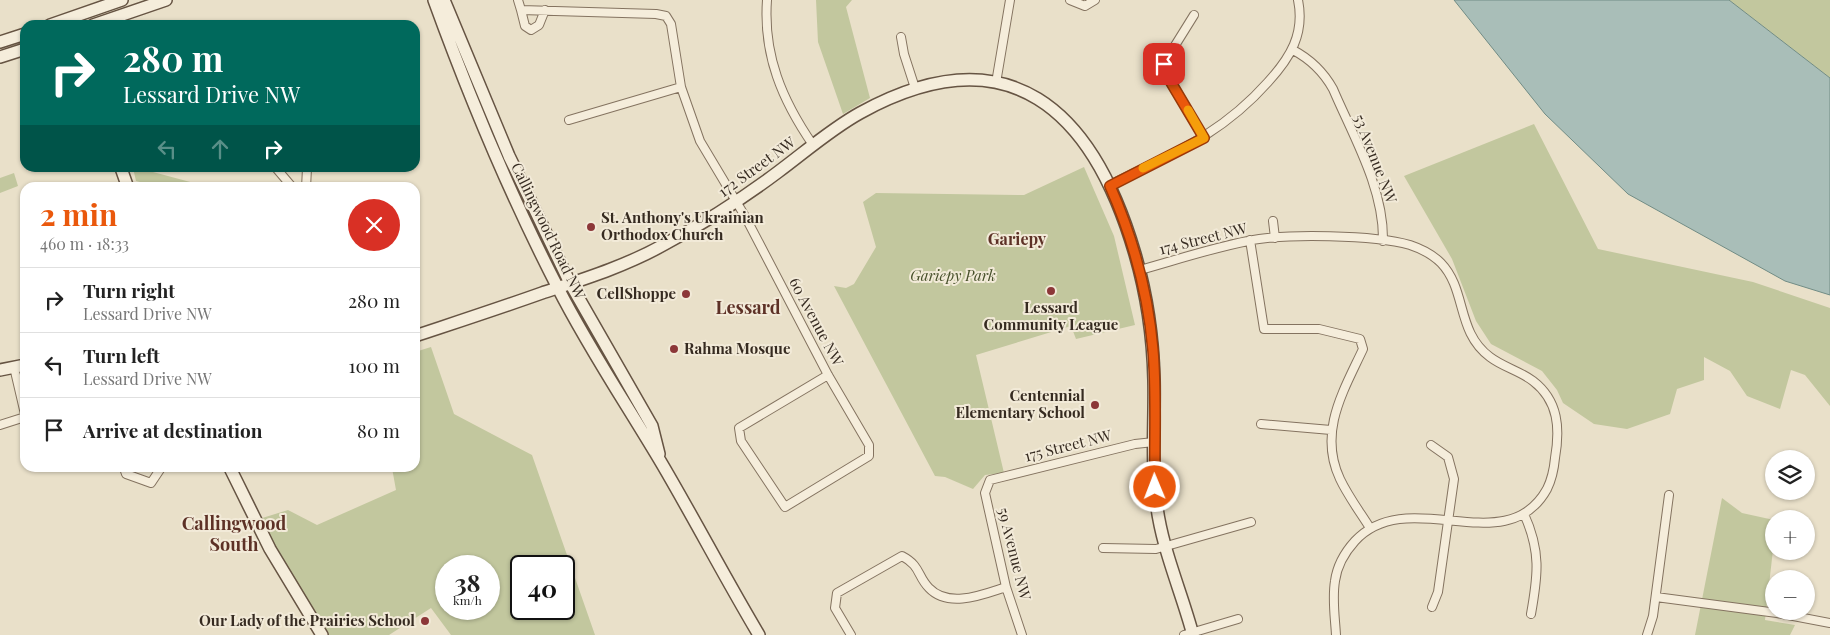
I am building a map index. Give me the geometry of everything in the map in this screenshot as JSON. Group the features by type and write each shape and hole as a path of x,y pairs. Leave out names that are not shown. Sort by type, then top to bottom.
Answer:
{"street":[{"path":"75,20 122,0"},
{"path":"108,20 166,0"},
{"name":"Callingwood Road NW","path":"434,0 468,95 494,155 558,288 759,635"},
{"name":"Callingwood Road NW","path":"444,0 508,156 570,284 652,426 661,463"},
{"path":"518,0 525,26 531,30 539,26 544,10 521,10"},
{"path":"767,0 767,40 775,76 786,103 813,145"},
{"path":"996,83 1010,0"},
{"path":"1070,0 1085,6 1095,0"},
{"path":"1110,186 1204,138 1248,104 1284,64 1293,50 1300,25 1298,0"},
{"name":"60 Avenue NW","path":"544,10 656,14 666,16 671,24 681,87 700,141 736,202 828,375 869,445 869,456 785,507 741,442 739,428 828,375"},
{"path":"117,20 125,14"},
{"path":"1194,15 1166,60 1164,69 1204,138"},
{"path":"0,42 20,36"},
{"path":"901,37 904,54 915,88"},
{"name":"53 Avenue NW","path":"1293,50 1319,69 1332,89 1372,183 1380,210 1383,241"},
{"path":"0,57 20,51"},
{"path":"13,53 20,53"},
{"name":"172 Street NW","path":"420,334 570,284 642,256 736,202 813,145 863,112 915,88 965,80 996,83 1031,95 1049,106 1076,130 1100,166 1110,186 1140,270 1153,352 1156,502 1166,547 1190,634"},
{"path":"569,120 681,87"},
{"path":"279,172 288,182"},
{"path":"1273,221 1275,238"},
{"name":"174 Street NW","path":"1140,270 1250,240 1338,237 1383,241"},
{"path":"1250,240 1264,329 1319,329 1360,339 1363,349 1337,404 1330,430 1331,452 1340,479 1370,528"},
{"path":"1336,635 1334,596 1337,573 1352,545 1370,528 1402,518 1489,523 1524,514 1543,494 1552,477 1558,427 1550,401 1530,379 1497,362 1477,345 1464,320 1454,283 1442,264 1419,248 1383,241"},
{"path":"0,370 19,366"},
{"path":"0,425 20,418"},
{"path":"1261,424 1330,430"},
{"name":"175 Street NW","path":"990,480 1135,444 1154,442"},
{"path":"1430,445 1445,454 1453,471 1449,520 1438,592 1432,607"},
{"path":"125,472 126,474 150,483 158,472"},
{"path":"232,472 270,549 322,635"},
{"name":"59 Avenue NW","path":"990,480 985,492 1006,587 1022,635"},
{"path":"1647,635 1656,597 1669,495"},
{"path":"1524,514 1535,544 1538,567 1531,614"},
{"path":"1103,548 1149,550 1166,547 1251,522"},
{"path":"851,635 835,608 837,593 902,556 913,562 929,589 944,597 970,598 1006,587"},
{"path":"1656,597 1777,613 1830,623"},
{"path":"1190,634 1238,618"}],"green space":[{"path":"816,0 852,0 846,7 870,98 843,114 818,42"},
{"path":"1729,0 1830,0 1830,78"},
{"path":"1534,124 1598,249 1753,282 1830,308 1830,406 1805,375 1791,370 1780,409 1747,396 1730,371 1704,357 1704,380 1677,389 1670,414 1627,429 1594,424 1563,403 1557,390 1542,371 1491,344 1476,321 1452,259 1404,176"},
{"name":"Gariepy Park","path":"1084,167 1114,236 1135,325 1076,339 1071,326 976,355 1004,473 985,475 973,489 945,477 935,476 834,286 846,288 854,284 876,247 863,202 876,193 1024,195"},
{"path":"134,172 153,172 190,182 140,182 136,181"},
{"path":"14,173 18,186 0,193 0,178"},
{"path":"431,347 454,414 532,455 567,555 510,555 510,620 575,620 575,578 595,635 451,635 440,620 500,620 500,555 435,555 435,613 431,608 389,635 329,635 259,519 288,510 317,525 396,490 393,472 420,472 420,350"},
{"path":"1722,498 1742,513 1765,518 1765,560 1772,560 1771,570 1765,570 1765,620 1795,625 1790,635 1695,635"}],"water":[{"path":"1454,0 1729,0 1830,78 1830,295 1785,281 1628,194 1545,114"}],"slow traffic":[{"path":"1143,168 1204,138 1188,110"}],"place":[{"name":"St. Anthony's Ukrainian Orthodox Church","path":"591,227"},
{"name":"Lessard Community League","path":"1051,291"},
{"name":"CellShoppe","path":"686,294"},
{"name":"Rahma Mosque","path":"674,349"},
{"name":"Centennial Elementary School","path":"1095,405"},
{"name":"Our Lady of the Prairies School","path":"425,621"}],"district":[{"name":"Gariepy","path":"1017,239"},
{"name":"Lessard","path":"748,308"},
{"name":"Callingwood South","path":"234,534"}],"route":[{"path":"1155,487 1154,380 1151,329 1142,278 1123,217 1110,186 1204,138 1166,74 1164,64"}]}
